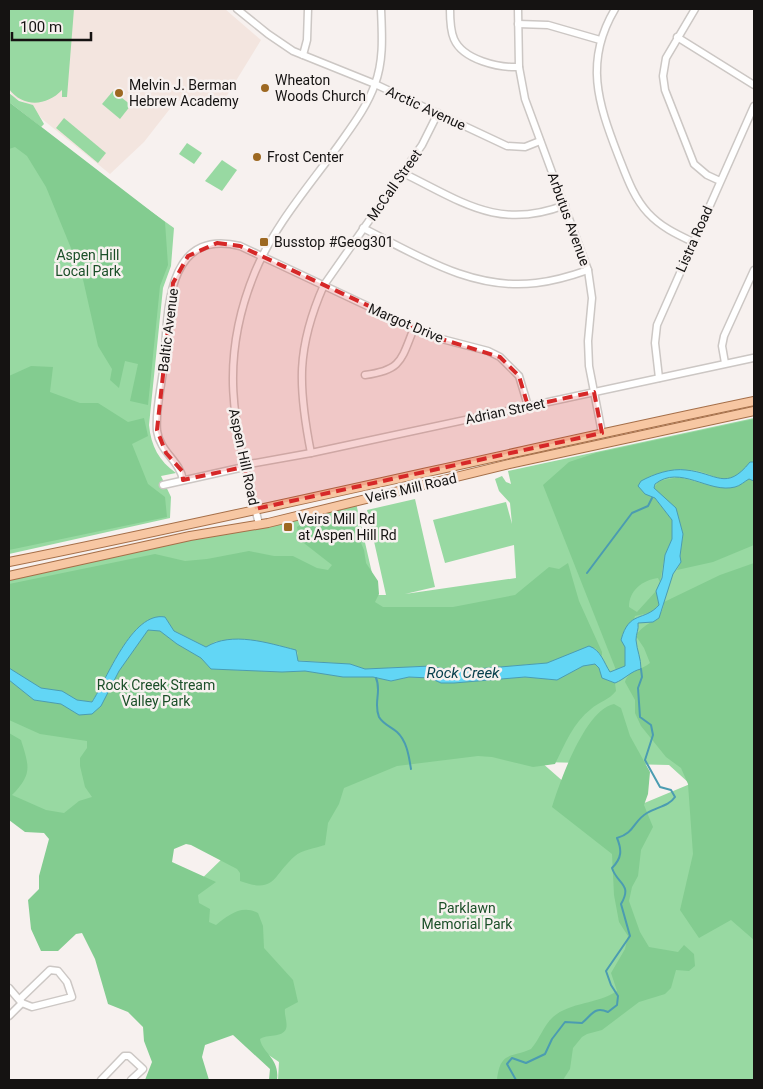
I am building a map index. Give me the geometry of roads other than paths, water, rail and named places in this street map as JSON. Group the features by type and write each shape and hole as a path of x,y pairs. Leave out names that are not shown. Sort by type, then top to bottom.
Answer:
{"main road":[{"name":"Veirs Mill Road","path":"9,562 162,531 602,432 753,401"},
{"path":"753,401 754,411"},
{"name":"Veirs Mill Road","path":"9,576 190,536 259,524 518,462 754,411"},
{"path":"632,426 634,437"}],"street":[{"name":"Arctic Avenue","path":"238,9 268,34 303,54 376,84 508,146 525,147 540,141"},
{"path":"303,54 307,40 308,9"},
{"name":"Aspen Hill Road","path":"259,524 244,467 233,404 234,355 245,300 263,256 278,228 360,115 376,84 381,60 382,9"},
{"path":"450,9 452,31 456,44 463,50 491,65 519,67"},
{"name":"Arbutus Avenue","path":"518,9 519,67 525,99 588,270 592,298 588,366 602,432"},
{"path":"615,9 600,40 596,71 598,97 631,187 640,203 655,220 669,231 693,242"},
{"path":"694,9 666,58 663,76 665,90 694,164 707,175 720,181"},
{"path":"518,24 548,25 600,40"},
{"path":"677,37 754,85"},
{"name":"Listra Road","path":"659,378 655,343 657,325 754,106"},
{"name":"McCall Street","path":"311,453 302,408 301,367 309,324 324,286 362,228 403,173 431,130 438,114"},
{"path":"403,173 476,208 495,215 533,215 565,205"},
{"path":"362,228 452,272 489,282 507,284 536,283 588,270"},
{"name":"Baltic Avenue","path":"183,480 182,471 166,453 157,430 168,314 175,277 188,256 211,244 229,243 263,256"},
{"name":"Margot Drive","path":"263,256 414,328 438,338 488,351 500,357 519,376 528,406"},
{"path":"725,363 722,346 724,336 754,270"},
{"path":"365,375 384,373 396,366 414,328"},
{"name":"Adrian Street","path":"163,485 753,358"},
{"path":"9,988 21,1001 32,1007 72,997 67,982 58,971 50,970 21,1001 9,1016"},
{"path":"101,1080 124,1056 129,1056 143,1069 131,1080"}],"water":[{"name":"Rock Creek","path":"750,462 754,462 754,481 749,479 735,487 715,487 674,477 655,484 654,488 676,508 683,534 681,562 673,574 659,618 653,622 638,623 636,640 641,669 634,671 615,683 602,678 599,668 595,664 583,666 557,680 525,677 454,683 441,683 430,678 409,677 391,681 373,677 343,677 305,671 211,669 201,658 177,644 160,631 148,630 119,671 101,706 92,714 79,715 61,704 34,700 9,680 9,668 41,688 62,691 77,700 92,702 131,635 153,618 165,617 174,631 206,647 216,642 227,640 250,640 296,650 298,661 350,664 365,669 431,666 453,671 547,663 589,646 596,650 610,672 625,666 625,647 621,640 628,624 659,605 656,591 662,578 665,555 672,539 672,520 655,498 645,494 638,486 641,481 663,472 674,470 697,472 727,479 742,471"}],"waterway":[{"path":"587,573 632,513 648,506 652,498"},
{"path":"516,1080 507,1064 512,1058 526,1063 545,1054 552,1039 565,1022 582,1023 596,1011 603,1010 608,1012 617,1005 618,996 611,985 606,971 630,936 621,904 625,888 612,868 618,861 620,854 617,838 631,830 642,816 666,804 675,797 671,790 660,787 645,760 653,735 651,725 640,717 638,688 642,677 641,669"},
{"path":"376,678 378,683 377,712 385,724 397,732 403,740 411,769"}],"place":[{"name":"Wheaton Woods Church","path":"265,88"},
{"name":"Melvin J. Berman Hebrew Academy","path":"119,93"},
{"name":"Frost Center","path":"257,157"},
{"name":"Busstop #Geog301","path":"264,242"},
{"name":"Veirs Mill Rd at Aspen Hill Rd","path":"288,527"}],"park label":[{"name":"Aspen Hill Local Park","path":"88,264"},
{"name":"Rock Creek Stream Valley Park","path":"156,694"},
{"name":"Parklawn Memorial Park","path":"467,916"}]}
